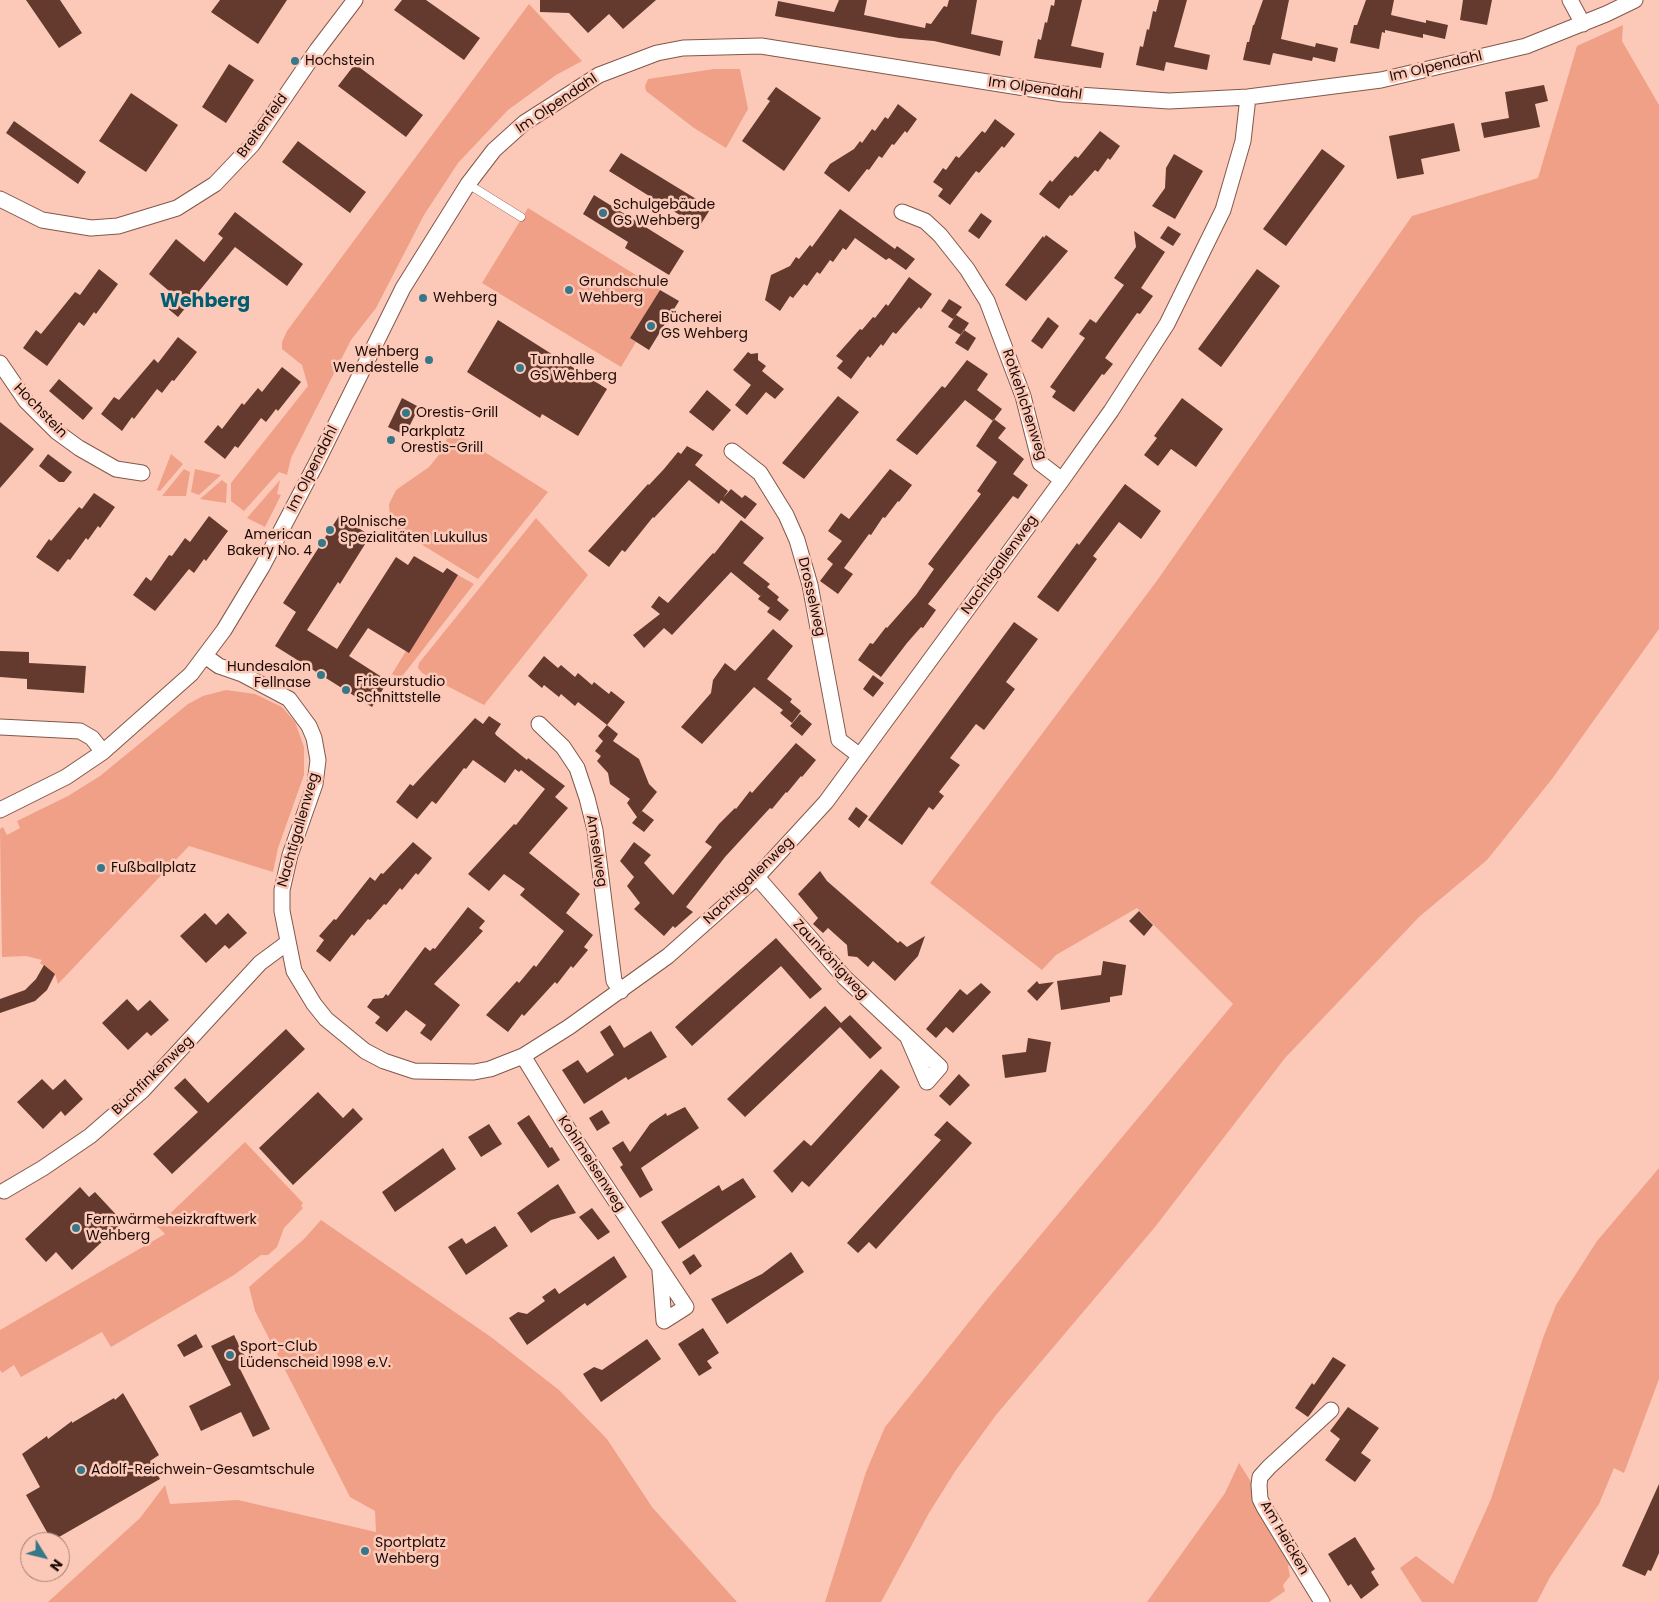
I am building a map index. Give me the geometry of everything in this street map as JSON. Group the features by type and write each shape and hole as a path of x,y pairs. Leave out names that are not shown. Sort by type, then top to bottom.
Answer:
{"street":[{"name":"Breitenfeld","path":"0,199 42,220 91,228 118,226 177,208 215,184 252,146 317,50 355,0"},
{"path":"1570,0 1583,24"},
{"name":"Im Olpendahl","path":"0,810 66,777 103,752 184,682 224,630 282,530 403,288 468,184 494,150 524,123 576,88 612,69 657,53 683,48 736,46 783,48 1063,94 1169,101 1248,97 1381,80 1526,46 1583,24 1635,0"},
{"name":"Nachtigallenweg","path":"205,656 219,666 242,674 289,699 310,726 314,738 318,760 315,784 290,855 282,890 282,912 294,972 314,1004 337,1029 374,1056 414,1071 474,1072 490,1069 523,1056 621,991 668,956 757,877 826,802 1062,480 1167,324 1198,266 1223,210 1243,141 1248,97"},
{"name":"Rotkehlchenweg","path":"902,212 926,221 940,235 967,269 982,293 1016,373 1040,463 1062,480"},
{"name":"Hochstein","path":"0,363 26,401 57,432 79,448 116,469 142,473"},
{"name":"Drosselweg","path":"732,451 760,473 786,515 797,540 812,593 839,740 860,756"},
{"name":"Amselweg","path":"539,724 563,748 577,768 587,798 595,830 614,981 621,991"},
{"path":"0,726 80,731 92,738 103,752"},
{"name":"Zaunkönigweg","path":"757,877 845,978 908,1038"},
{"name":"Buchfinkenweg","path":"4,1191 43,1168 90,1136 136,1095 180,1051 260,963 287,943"},
{"name":"Kohlmeisenweg","path":"523,1056 660,1270"},
{"name":"Am Heicken","path":"1322,1602 1264,1507 1260,1499 1259,1485 1260,1477 1269,1467 1330,1410"}],"lane":[{"path":"468,184 521,217"}],"shaded area":[{"path":"529,4 582,61 556,75 508,110 458,163 424,215 376,308 351,340 291,458 287,475 279,472 244,511 231,501 231,483 308,386 302,365 282,349 282,342 287,331"},
{"path":"1623,25 1622,41 1659,105 1659,629 1552,779 1487,860 1419,917 1285,1058 1155,1227 996,1415 956,1470 929,1513 881,1602 825,1602 866,1472 885,1427 989,1297 1233,1004 1137,908 1056,955 1042,970 930,883 1156,582 1412,216 1538,178 1577,46"},
{"path":"714,69 740,69 748,109 726,148 694,128 646,91 645,86 648,79"},
{"path":"528,208 660,290 630,338 636,342 621,367 482,283"},
{"path":"450,430 548,492 478,579 398,530 390,518 389,504 396,490 429,467 442,451"},
{"path":"171,454 183,464 160,491 157,490"},
{"path":"184,469 190,472 186,496 162,496"},
{"path":"195,469 221,475 199,495 191,492"},
{"path":"222,480 227,484 226,503 200,499"},
{"path":"280,480 277,494 281,495 265,527 247,518"},
{"path":"536,518 588,575 484,705 422,673 418,668 419,663"},
{"path":"458,575 474,584 400,679 392,674 406,651 409,652"},
{"path":"226,690 255,694 282,707 295,722 304,747 304,775 278,848 273,872 189,846 58,984 55,974 40,963 42,960 26,956 2,957 0,829 3,827 7,835 20,828 17,821 68,796 100,776 188,704 203,696"},
{"path":"245,1142 303,1203 301,1206 303,1208 284,1228 277,1247 268,1255 261,1255 234,1275 111,1347 102,1332 21,1377 14,1365 2,1373 0,1370 0,1330 165,1234 157,1226"},
{"path":"1659,1168 1659,1379 1624,1473 1614,1468 1599,1504 1550,1577 1537,1602 1422,1602 1400,1568 1416,1556 1453,1584 1491,1499 1543,1338 1556,1305 1597,1241"},
{"path":"321,1220 491,1337 559,1390 607,1439 652,1507 737,1602 48,1602 140,1518 165,1485 170,1504 238,1500 376,1532 375,1511 350,1497 255,1311 249,1287 304,1239"},
{"path":"1239,1463 1253,1485 1290,1563 1288,1566 1290,1576 1283,1585 1285,1591 1269,1602 1147,1602 1225,1493"}],"building":[{"path":"26,0 60,0 82,33 59,48"},
{"path":"220,0 287,0 258,44 211,12"},
{"path":"402,0 426,0 480,38 464,60 394,10"},
{"path":"540,0 656,0 623,29 609,14 588,33 569,13 540,12"},
{"path":"839,0 867,0 864,15 925,28 926,23 931,24 944,6 947,7 949,0 977,0 971,34 1003,41 1000,56 934,41 899,38 775,16 778,1 834,12"},
{"path":"1055,0 1082,0 1071,46 1104,53 1101,68 1034,58 1038,39 1041,40 1045,22 1047,23 1051,5 1054,6"},
{"path":"1159,0 1187,0 1174,47 1210,55 1207,70 1166,62 1164,71 1136,65 1140,46 1143,47 1153,11 1156,12"},
{"path":"1263,0 1289,0 1281,39 1315,47 1316,43 1338,48 1335,62 1313,57 1312,61 1273,53 1270,65 1243,60 1247,42 1249,42 1253,25"},
{"path":"1366,0 1394,0 1391,15 1426,23 1426,20 1448,25 1445,39 1423,34 1423,38 1385,30 1385,33 1382,32 1379,49 1350,43 1354,25 1357,25"},
{"path":"1463,0 1492,0 1487,25 1460,20"},
{"path":"229,64 254,80 226,123 202,107"},
{"path":"355,64 423,115 406,137 338,86"},
{"path":"1544,85 1548,101 1535,104 1540,127 1484,138 1481,123 1509,118 1505,92"},
{"path":"776,87 821,118 784,171 742,141 770,101 767,99"},
{"path":"131,93 178,125 146,172 99,141"},
{"path":"898,104 917,119 907,133 905,131 894,145 892,144 882,158 879,156 849,192 824,173 830,164 854,149 860,141 862,143 872,129 875,131 885,117 888,119"},
{"path":"995,119 1015,134 979,173 976,171 950,205 938,196 943,189 933,182 943,168 946,170 956,156 959,158 982,131 985,133"},
{"path":"14,121 86,172 78,184 6,133"},
{"path":"1454,123 1460,151 1421,159 1424,174 1397,179 1389,136"},
{"path":"1100,131 1120,146 1110,160 1108,158 1098,172 1095,170 1059,209 1039,194 1050,180 1052,182 1075,156 1078,158"},
{"path":"298,141 366,192 350,213 282,162"},
{"path":"1322,149 1345,166 1286,246 1263,229"},
{"path":"621,153 711,208 699,227 609,171"},
{"path":"1174,154 1203,171 1175,219 1152,206 1165,188 1166,168"},
{"path":"594,195 684,251 669,275 625,248 628,242 583,214"},
{"path":"840,209 895,249 897,246 915,259 906,270 889,258 886,260 855,238 846,250 843,248 833,262 830,260 820,274 817,272 807,286 804,284 793,298 790,296 780,311 765,300 771,275 790,266 796,257 799,259 810,245 812,247"},
{"path":"235,212 303,264 287,286 235,247 178,317 166,307 175,296 149,274 176,239 204,262 223,238 218,234"},
{"path":"981,213 992,221 979,239 968,231"},
{"path":"1168,226 1181,234 1173,246 1160,238"},
{"path":"1134,231 1165,252 1141,288 1153,296 1140,314 1137,313 1105,358 1113,364 1104,375 1102,374 1074,412 1052,397 1056,391 1050,387 1085,338 1079,334 1090,319 1096,323 1124,285 1114,278 1136,247"},
{"path":"1046,235 1068,251 1026,301 1005,285 1043,236 1044,238"},
{"path":"99,269 118,284 96,314 94,312 84,326 79,322 47,366 23,348 36,330 41,334 75,292 80,295"},
{"path":"1257,269 1280,286 1221,367 1198,349"},
{"path":"909,277 932,294 921,309 919,307 896,334 893,332 883,346 881,344 870,358 868,356 851,379 837,368 843,361 836,356 860,329 862,330 873,317 875,318 886,304 888,306"},
{"name":"Bücherei GS Wehberg","path":"660,290 679,301 649,350 630,338"},
{"path":"949,299 962,307 953,319 941,311"},
{"path":"956,315 969,323 961,335 948,327"},
{"path":"1048,317 1059,326 1042,349 1031,341"},
{"name":"Turnhalle GS Wehberg","path":"498,320 607,389 578,436 542,414 540,418 467,372"},
{"path":"964,330 976,338 968,351 955,343"},
{"path":"178,337 197,352 162,393 157,389 134,419 132,417 122,431 101,414 114,397 119,400 154,359 158,363"},
{"path":"748,352 751,354 758,353 758,360 766,366 762,371 784,389 775,399 766,392 747,415 735,405 751,385 733,370"},
{"path":"967,360 988,374 977,390 1002,409 993,421 965,400 917,455 896,440 942,386 945,388"},
{"path":"282,367 301,382 278,411 276,409 266,422 261,418 238,448 235,446 225,459 204,442 218,425 222,429 242,403 244,405 258,388 262,392"},
{"path":"59,379 93,408 83,420 49,391"},
{"path":"707,390 731,410 713,431 689,412"},
{"path":"838,396 859,412 804,479 782,463"},
{"name":"Orestis-Grill","path":"402,398 419,407 405,435 388,427"},
{"path":"1182,398 1223,429 1196,467 1171,449 1158,466 1144,455 1157,438 1154,436"},
{"path":"994,419 1006,428 998,438 1024,459 1013,474 1028,485 1018,499 1013,496 928,604 936,610 881,677 858,660 870,643 873,644 916,595 934,569 928,564 981,494 977,491 997,462 976,446"},
{"path":"0,422 34,449 0,488"},
{"path":"687,446 703,455 695,465 728,491 723,498 731,489 742,498 745,495 757,504 745,519 721,500 719,504 689,480 653,517 625,552 622,550 609,567 588,551 678,452 681,454"},
{"path":"48,454 72,472 64,482 59,482 39,466"},
{"path":"890,469 912,485 885,518 883,517 871,535 869,534 844,568 853,574 838,594 820,581 833,564 827,559 842,541 828,531 841,513 849,519"},
{"path":"1125,484 1161,511 1141,539 1119,522 1093,556 1097,559 1058,612 1037,597 1077,543 1079,545"},
{"path":"94,493 115,507 100,528 98,526 88,540 86,538 70,560 68,559 58,572 36,557 49,539 51,541 79,507 82,509"},
{"path":"209,516 228,531 206,561 204,559 194,573 189,569 155,611 133,595 146,577 151,581 169,555 172,556 185,538 190,542"},
{"path":"339,516 368,534 364,539 367,541 340,584 338,582 307,630 337,649 396,557 408,565 414,556 443,573 447,568 458,575 409,653 368,628 349,656 388,681 372,707 275,646 296,612 283,603"},
{"path":"741,520 764,538 743,563 770,584 767,587 779,597 777,600 789,610 780,621 767,612 770,608 758,599 762,594 760,596 731,572 672,635 664,628 644,648 633,635 660,614 651,607 659,596 668,603 714,554"},
{"path":"1014,622 1038,639 1006,682 1015,689 984,730 976,724 950,758 960,765 939,792 944,796 933,810 929,807 902,845 868,820"},
{"path":"773,629 793,646 767,679 792,699 790,702 801,711 792,723 780,713 783,710 754,687 702,744 681,727 711,693 713,680 725,663 735,671"},
{"path":"0,651 29,652 29,663 86,666 84,693 27,689 27,679 0,677"},
{"path":"544,656 558,668 561,665 575,677 578,673 592,685 594,682 609,694 611,691 625,702 607,725 578,702 575,706 561,694 559,697 544,685 542,688 528,676"},
{"path":"873,675 884,683 873,697 863,689"},
{"path":"800,714 812,724 802,736 790,726"},
{"path":"489,716 501,724 495,733 496,735 527,760 528,758 565,786 555,797 568,808 529,853 580,894 566,913 593,935 584,947 588,950 573,968 571,966 557,984 555,982 524,1016 522,1014 508,1032 486,1015 517,981 519,983 534,965 536,967 564,931 520,895 525,889 504,874 489,891 468,874 514,824 516,825 545,789 521,770 519,772 515,769 505,783 473,760 466,769 464,768 436,804 432,801 417,819 396,802 410,784 413,786 475,718 483,724"},
{"path":"607,725 618,734 613,741 639,759 649,784 657,792 637,817 627,803 630,799 610,784 608,773 597,761 601,756 595,751 603,741 598,736"},
{"path":"796,743 816,760 725,857 686,907 693,912 675,928 673,926 664,936 634,909 640,903 627,886 634,877 620,861 634,842 651,855 644,863 673,895 712,847 705,842 719,824 736,809 750,791 752,793"},
{"path":"856,807 868,816 859,828 848,819"},
{"path":"642,811 654,820 644,832 632,823"},
{"path":"413,842 432,858 418,875 416,873 402,890 400,888 386,905 384,904 370,920 368,919 354,936 352,934 330,962 316,951 324,940 319,936 334,919 336,920 370,877 375,881"},
{"path":"820,871 827,881 898,943 900,941 907,947 925,936 918,956 895,981 873,961 868,967 857,957 848,956 847,945 828,928 823,933 813,924 818,918 798,894"},
{"path":"468,907 485,921 479,928 483,931 434,984 460,1005 431,1041 420,1033 426,1025 406,1010 387,1032 375,1023 380,1017 367,1007 373,999 383,998 386,994 388,996 425,947 430,951 433,948 435,949"},
{"path":"1139,911 1153,925 1144,936 1129,921"},
{"path":"205,913 216,925 228,913 247,933 229,949 225,945 206,963 180,936"},
{"path":"776,938 822,989 810,999 781,966 692,1046 675,1027"},
{"path":"1103,961 1126,965 1122,995 1110,997 1110,1002 1061,1010 1057,981 1101,975"},
{"path":"44,965 55,974 47,990 35,1001 0,1013 0,999 25,990 36,979"},
{"path":"1037,981 1039,984 1054,982 1037,1001 1027,991"},
{"path":"981,983 991,992 953,1033 946,1027 936,1038 926,1029 960,989 967,995"},
{"path":"127,999 138,1011 150,1000 169,1020 151,1036 147,1032 128,1050 102,1023"},
{"path":"825,1006 841,1023 850,1015 882,1048 870,1059 840,1027 745,1117 727,1099"},
{"path":"610,1025 624,1048 651,1031 667,1057 628,1080 626,1077 584,1104 562,1070 578,1060 587,1073 614,1055 600,1032"},
{"path":"286,1029 305,1049 172,1174 153,1154 198,1112 174,1088 185,1078 208,1103"},
{"path":"1028,1038 1051,1042 1046,1072 1005,1078 1002,1055 1026,1052"},
{"path":"881,1069 900,1087 809,1187 802,1181 792,1193 773,1171 804,1140 811,1146"},
{"path":"959,1074 970,1085 950,1106 939,1096"},
{"path":"42,1079 53,1090 65,1079 83,1099 65,1116 61,1111 43,1129 17,1102"},
{"path":"318,1092 343,1118 353,1108 363,1119 293,1185 259,1148"},
{"path":"685,1107 699,1128 641,1168 653,1190 640,1198 620,1167 623,1165 612,1148 623,1141 630,1152 650,1124 666,1113 667,1116"},
{"path":"602,1110 610,1123 597,1131 589,1118"},
{"path":"529,1115 560,1160 548,1168 517,1123"},
{"path":"947,1121 972,1143 876,1249 869,1242 858,1253 847,1243 941,1140 934,1135"},
{"path":"489,1124 502,1144 481,1157 468,1137"},
{"path":"443,1148 456,1169 395,1212 382,1192"},
{"path":"743,1178 756,1197 679,1249 661,1222 719,1185 722,1191"},
{"path":"558,1184 576,1213 551,1220 531,1233 517,1213"},
{"name":"Fernwärmeheizkraftwerk Wehberg","path":"80,1187 89,1197 95,1192 123,1222 72,1270 56,1252 46,1262 25,1239"},
{"path":"592,1208 610,1232 598,1240 579,1217"},
{"path":"495,1226 508,1246 466,1275 448,1247 462,1238 466,1244"},
{"path":"791,1252 804,1272 727,1324 711,1299 762,1274"},
{"path":"694,1254 702,1266 690,1275 682,1262"},
{"path":"614,1256 627,1277 587,1306 585,1303 527,1345 509,1318 518,1312 527,1314 545,1301 542,1297 555,1288 559,1294"},
{"path":"703,1328 719,1353 707,1361 712,1368 699,1376 678,1344"},
{"path":"196,1334 203,1347 184,1357 177,1345"},
{"path":"234,1335 248,1363 239,1367 270,1429 253,1437 241,1412 201,1431 189,1406 231,1385 211,1346"},
{"path":"647,1339 661,1359 601,1402 583,1374 594,1367 602,1370"},
{"path":"1333,1357 1346,1365 1308,1417 1295,1408"},
{"path":"123,1393 159,1455 150,1461 160,1479 68,1532 47,1532 26,1495 40,1487 22,1454 47,1436 48,1439 72,1421 72,1423 114,1398 115,1400"},
{"path":"1348,1407 1379,1428 1361,1453 1371,1460 1355,1482 1325,1460 1340,1439 1330,1431"},
{"path":"1659,1484 1659,1553 1651,1571 1648,1570 1645,1576 1622,1566"},
{"path":"1355,1537 1375,1569 1371,1572 1379,1585 1361,1599 1351,1584 1348,1586 1328,1554"}],"place":[{"name":"Hochstein","path":"295,61"},
{"name":"Schulgebäude GS Wehberg","path":"603,213"},
{"name":"Grundschule Wehberg","path":"569,290"},
{"name":"Wehberg","path":"423,298"},
{"name":"Bücherei GS Wehberg","path":"651,326"},
{"name":"Wehberg Wendestelle","path":"429,360"},
{"name":"Turnhalle GS Wehberg","path":"520,368"},
{"name":"Orestis-Grill","path":"406,413"},
{"name":"Parkplatz Orestis-Grill","path":"391,440"},
{"name":"Polnische Spezialitäten Lukullus","path":"330,530"},
{"name":"American Bakery No. 4","path":"322,543"},
{"name":"Hundesalon Fellnase","path":"321,675"},
{"name":"Friseurstudio Schnittstelle","path":"346,690"},
{"name":"Fußballplatz","path":"101,868"},
{"name":"Fernwärmeheizkraftwerk Wehberg","path":"76,1228"},
{"name":"Sport-Club Lüdenscheid 1998 e.V.","path":"230,1355"},
{"name":"Adolf-Reichwein-Gesamtschule","path":"81,1470"},
{"name":"Sportplatz Wehberg","path":"365,1551"}],"district":[{"name":"Wehberg","path":"205,302"}]}
